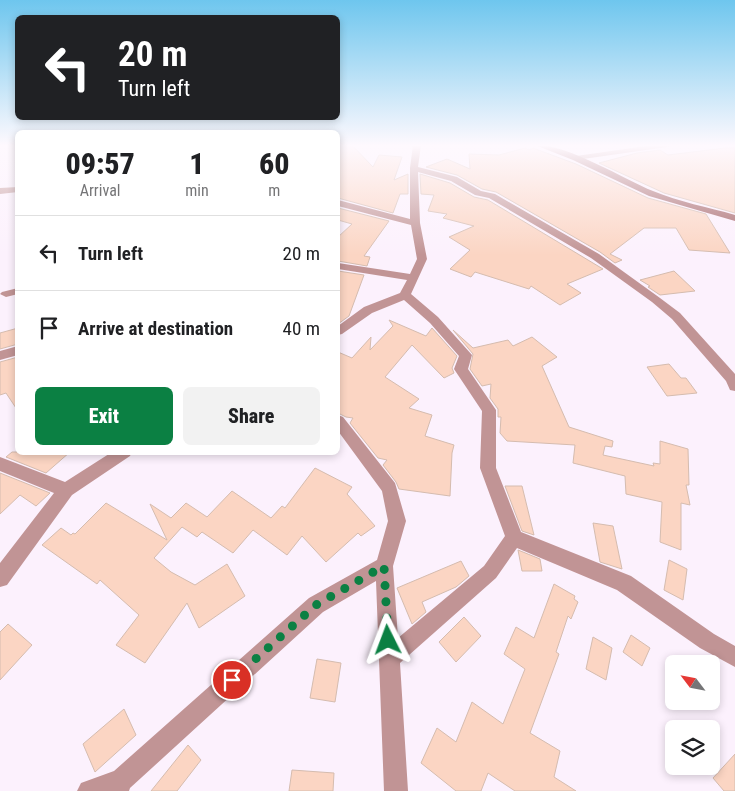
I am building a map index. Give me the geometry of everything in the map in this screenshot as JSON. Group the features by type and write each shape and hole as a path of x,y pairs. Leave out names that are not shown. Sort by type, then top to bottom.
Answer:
{"main road":[{"path":"625,182 640,189 735,218"}],"street":[{"path":"340,330 368,310 405,295 422,259 415,223 414,182"},
{"path":"459,182 478,193 492,196 595,256 676,316 732,379 735,386"},
{"path":"0,191 15,189"},
{"path":"340,204 415,223"},
{"path":"340,266 413,278"},
{"path":"405,295 434,320 466,355 460,369 490,410 488,468 514,538 624,584 707,641 735,657"},
{"path":"0,356 15,351"},
{"path":"340,424 389,488 397,521 384,566 396,791"},
{"path":"0,578 66,490 120,455"},
{"path":"0,464 66,490"},
{"path":"389,659 490,572 514,538"},
{"path":"89,791 119,786 316,605 384,566"}],"building":[{"path":"340,182 408,182 408,194 400,194 393,213 340,199"},
{"path":"420,182 450,183 474,197 488,200 603,269 567,284 581,293 560,305 531,286 529,289 475,272 471,277 450,269 470,250 449,237 474,226 443,218 447,214 428,211 434,195 421,194"},
{"path":"469,182 614,182 648,198 706,214 730,253 689,250 676,228 644,228 610,254 622,260 615,263 600,252 496,192 482,189"},
{"path":"640,182 735,182 735,213 664,193"},
{"path":"340,209 389,221 364,256 370,257 367,266 340,261 340,235 352,224 340,221"},
{"path":"340,271 364,275 349,316 340,323"},
{"path":"674,271 695,291 660,295 640,280"},
{"path":"389,320 426,336 432,328 457,356 452,368 454,373 444,378 412,345 385,377 419,399 409,408 432,415 425,436 454,445 450,496 399,489 383,465 387,460 378,458 350,423 353,418 340,414 340,353 352,358 371,337 370,350 393,326"},
{"path":"15,329 15,345 0,349 0,333"},
{"path":"453,330 473,348 508,340 513,346 532,337 557,357 542,366 569,427 613,441 612,447 605,446 603,455 654,466 653,463 660,464 660,441 688,449 689,485 686,485 690,505 681,503 681,550 660,542 662,502 626,494 625,476 573,463 575,445 507,441 500,433 501,417 498,417 498,409 490,398 491,384 482,386 470,369 473,354"},
{"path":"15,358 15,406 6,393 0,395 0,362"},
{"path":"669,364 681,378 686,378 697,393 667,396 647,367"},
{"path":"12,452 15,452 15,455 67,455 46,473 6,457"},
{"path":"315,468 352,487 347,494 375,526 361,536 358,533 326,562 302,536 287,555 253,530 233,553 202,532 197,537 182,527 154,558 171,572 195,585 227,564 245,596 199,628 187,603 145,663 116,645 139,615 100,580 97,584 42,545 61,528 71,535 75,534 106,503 167,540 150,504 171,518 186,503 207,517 232,491 271,518 282,506 285,508"},
{"path":"0,473 50,493 36,506 20,495 0,514"},
{"path":"505,486 522,486 534,535 522,531"},
{"path":"593,523 613,526 622,569 600,562"},
{"path":"518,550 540,559 542,571 522,571"},
{"path":"669,560 687,569 683,600 664,590"},
{"path":"461,561 469,576 456,587 422,602 426,612 412,624 397,588"},
{"path":"554,584 575,596 574,599 578,602 571,619 568,616 556,652 559,654 530,733 560,751 554,777 576,791 515,791 488,773 481,791 456,791 421,763 437,728 456,742 472,702 503,724 525,669 504,654 516,627 534,638"},
{"path":"464,617 481,636 456,662 439,642"},
{"path":"8,624 32,645 0,680 0,632"},
{"path":"631,635 650,648 642,666 623,652"},
{"path":"593,637 612,648 606,680 586,669"},
{"path":"317,659 341,663 335,702 310,698"},
{"path":"124,709 136,735 95,772 83,744"},
{"path":"188,745 201,760 177,791 151,791"},
{"path":"735,754 735,791 724,791 713,778 716,775 720,775 720,770"},
{"path":"292,770 334,773 333,791 289,791"}],"route":[{"path":"232,680 316,605 384,566 388,640"}]}
